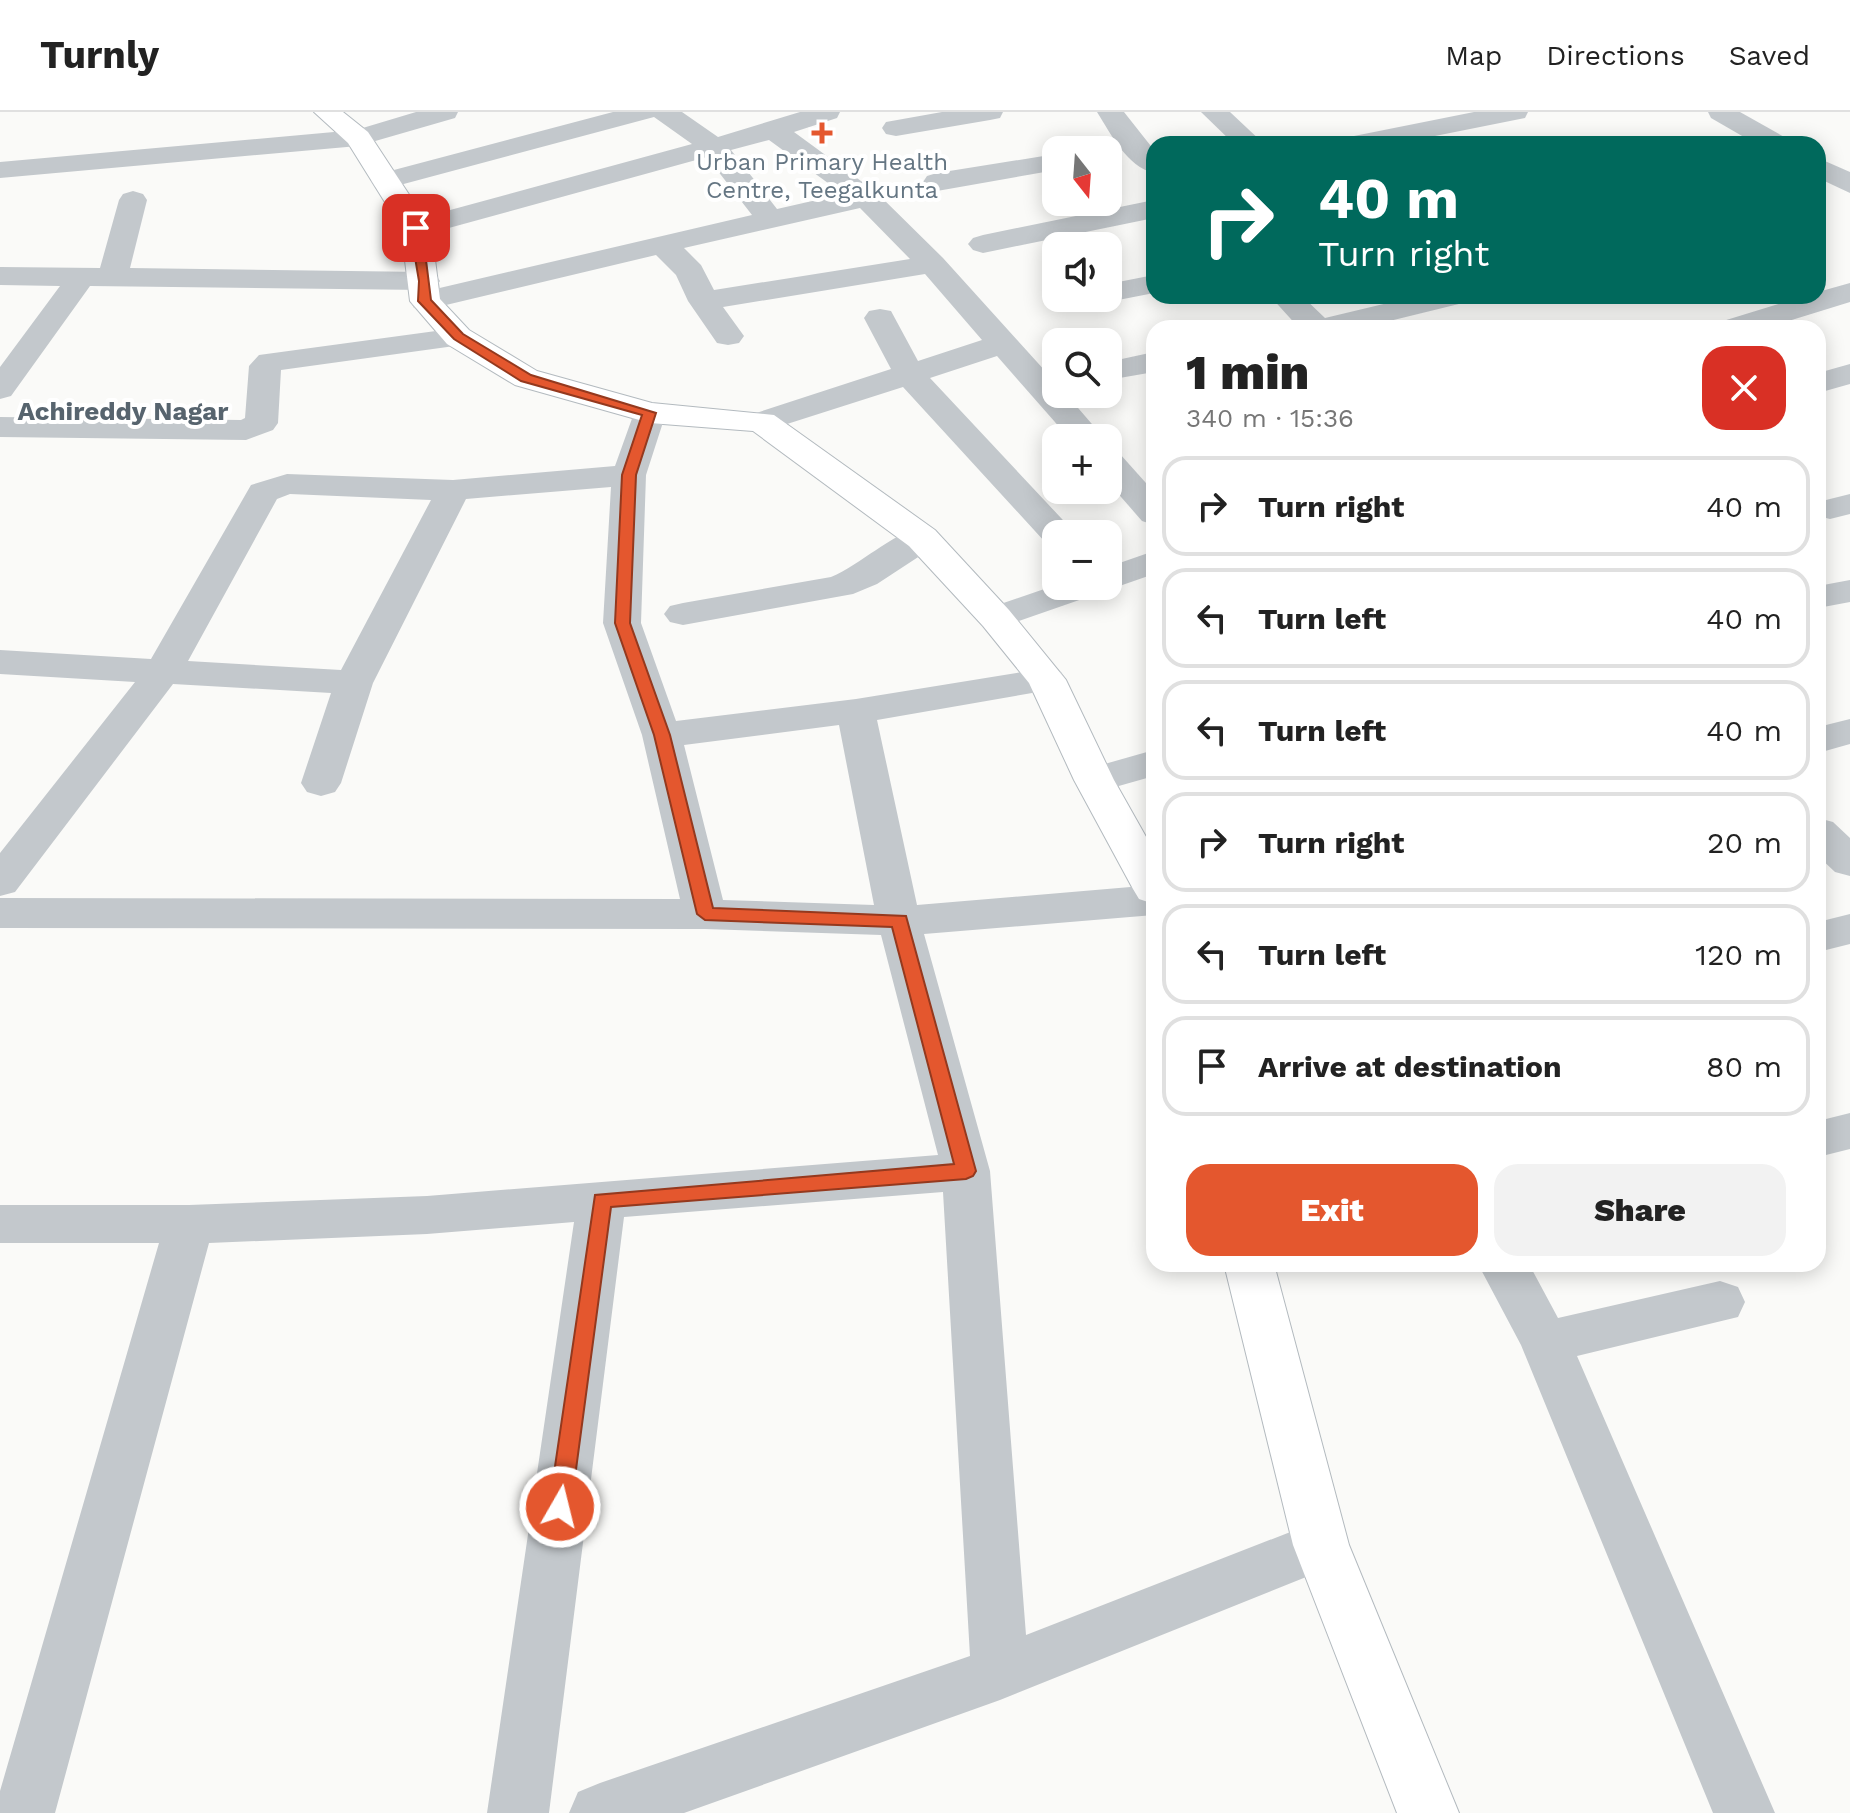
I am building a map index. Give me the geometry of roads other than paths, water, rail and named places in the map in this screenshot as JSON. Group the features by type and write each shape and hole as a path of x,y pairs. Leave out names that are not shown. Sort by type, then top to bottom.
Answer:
{"street":[{"path":"327,112 358,138 416,228 425,291 458,337 526,378 650,413 762,422 1001,344"},
{"path":"0,170 358,138 445,112"},
{"path":"385,181 644,112"},
{"path":"664,112 713,146 770,219"},
{"path":"416,228 773,130 827,112"},
{"path":"896,128 990,112"},
{"path":"1110,112 1132,155"},
{"path":"1214,112 1241,136"},
{"path":"1387,136 1465,117 1515,112"},
{"path":"1721,112 1761,136"},
{"path":"773,130 866,198 932,264 1074,424"},
{"path":"937,182 1042,164"},
{"path":"1826,170 1850,184"},
{"path":"1826,197 1850,190"},
{"path":"0,276 425,291 866,198"},
{"path":"113,278 133,200"},
{"path":"983,244 1146,211"},
{"path":"661,243 690,271 703,301 728,336"},
{"path":"703,301 932,264"},
{"path":"5,374 81,278"},
{"path":"1122,290 1146,286"},
{"path":"1826,299 1850,292"},
{"path":"1294,304 1311,320"},
{"path":"1347,320 1401,304"},
{"path":"1419,304 1434,320"},
{"path":"1760,320 1811,304"},
{"path":"880,318 909,374 1045,520"},
{"path":"0,427 246,430 261,423 265,366 270,362 458,337"},
{"path":"1122,368 1146,364"},
{"path":"1826,381 1850,374"},
{"path":"650,413 629,475 622,623 662,735 705,914"},
{"path":"762,422 922,538 996,618 1047,680 1094,780 1146,874"},
{"path":"0,882 164,670 263,492 287,484 453,490 629,475"},
{"path":"1122,477 1146,505"},
{"path":"321,783 354,683 453,490"},
{"path":"683,614 840,586 864,576 922,538"},
{"path":"1122,574 1146,565"},
{"path":"1826,596 1850,591"},
{"path":"996,618 1048,600"},
{"path":"0,662 354,683"},
{"path":"662,735 856,711 1047,680"},
{"path":"856,711 899,921 966,1171 1000,1673"},
{"path":"1826,738 1850,731"},
{"path":"1094,780 1146,765"},
{"path":"1826,840 1850,862"},
{"path":"0,913 705,914 899,921 1146,901"},
{"path":"1826,935 1850,929"},
{"path":"1826,1137 1850,1131"},
{"path":"0,1224 189,1224 427,1215 966,1171"},
{"path":"518,1813 602,1200"},
{"path":"24,1813 189,1224"},
{"path":"1251,1272 1321,1545 1428,1813"},
{"path":"1507,1272 1545,1342 1744,1813"},
{"path":"1545,1342 1720,1302"},
{"path":"600,1813 1000,1673 1321,1545"}],"place":[{"name":"Urban Primary Health Centre, Teegalkunta","path":"822,133"}],"district":[{"name":"Achireddy Nagar","path":"123,411"}]}
